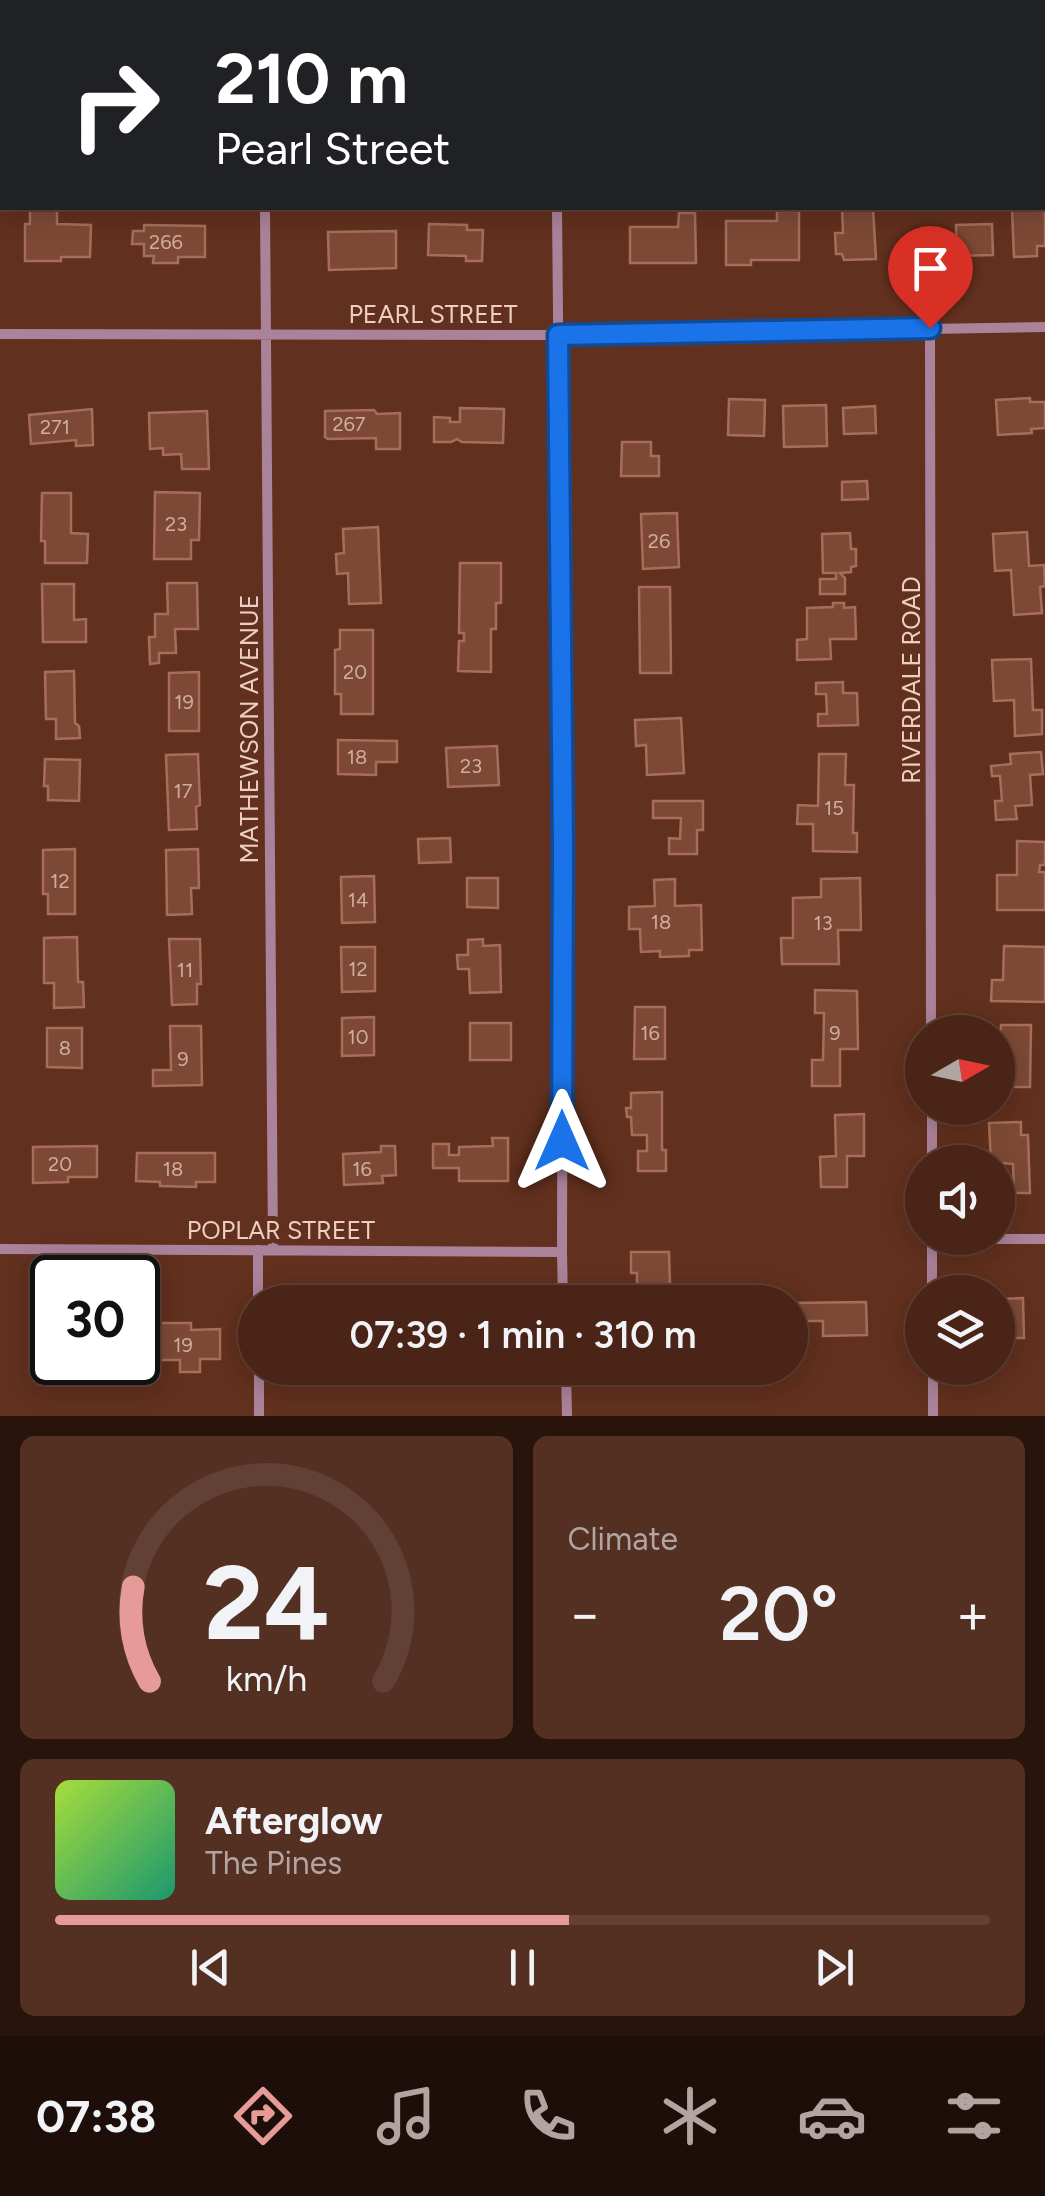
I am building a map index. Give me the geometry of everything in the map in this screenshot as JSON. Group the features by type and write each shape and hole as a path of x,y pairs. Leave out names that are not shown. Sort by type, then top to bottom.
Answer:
{"street":[{"name":"MATHEWSON AVENUE","path":"264,210 273,1250"},
{"path":"557,210 563,1285"},
{"name":"PEARL STREET","path":"0,334 558,335 1045,326"},
{"name":"RIVERDALE ROAD","path":"930,328 932,1015"},
{"path":"1015,1239 1045,1240"},
{"name":"POPLAR STREET","path":"0,1249 562,1252"},
{"path":"258,1250 258,1285"},
{"path":"259,1385 260,1416"},
{"path":"566,1385 567,1416"},
{"path":"933,1385 934,1416"}],"building":[{"path":"30,210 57,210 57,224 91,225 90,257 25,261 25,224 30,224"},
{"path":"842,210 873,210 876,259 844,260 842,254 836,254 835,233 843,233"},
{"path":"1012,210 1045,210 1045,246 1037,246 1037,256 1014,257"},
{"path":"777,211 799,211 799,260 751,260 751,265 726,265 726,221 777,221"},
{"path":"679,213 695,213 696,263 630,263 630,227 678,227"},
{"path":"429,224 467,225 467,230 483,230 482,261 466,261 466,256 428,255"},
{"path":"992,224 993,255 957,256 956,225"},
{"path":"144,225 205,226 205,257 178,257 178,263 153,263 154,256 144,256 144,244 132,244 133,231 144,231"},
{"path":"396,231 396,268 329,270 328,232"},
{"path":"1030,398 1030,402 1045,402 1045,428 1031,429 1032,433 998,435 996,400"},
{"path":"729,399 765,400 764,436 728,435"},
{"path":"826,405 827,446 784,447 783,406"},
{"path":"875,406 876,433 844,434 843,408"},
{"path":"460,408 504,409 503,443 457,439 434,442 434,417 460,422"},
{"path":"92,409 93,445 76,446 76,440 31,444 29,415"},
{"path":"374,410 377,414 400,413 400,449 376,449 376,438 325,437 325,411"},
{"path":"207,411 209,469 182,469 181,454 163,455 163,448 150,449 149,413"},
{"path":"622,442 651,442 651,456 659,456 659,476 621,476"},
{"path":"867,481 868,499 842,500 842,482"},
{"path":"155,492 200,493 199,540 191,540 191,559 154,559"},
{"path":"42,493 71,493 71,533 88,534 87,563 45,563 45,541 41,541"},
{"path":"677,513 679,567 643,569 641,514"},
{"path":"378,527 381,603 349,604 348,573 337,574 336,554 344,553 343,529"},
{"path":"1027,532 1029,566 1044,565 1045,586 1040,587 1042,613 1014,615 1011,570 995,571 993,534"},
{"path":"850,533 851,549 856,549 856,566 851,567 851,572 840,573 845,578 845,594 820,594 820,579 836,579 836,573 823,573 822,534"},
{"path":"460,563 501,563 501,603 496,603 496,629 491,629 491,672 458,671 459,641 464,641 464,633 459,633"},
{"path":"167,583 197,583 198,629 175,629 176,653 159,653 159,663 150,664 149,637 155,637 155,614 168,614"},
{"path":"42,584 74,584 74,620 86,619 86,642 43,642"},
{"path":"639,587 670,587 671,673 640,673"},
{"path":"833,603 855,607 856,639 830,639 831,659 797,660 797,640 807,639 807,608 833,607"},
{"path":"340,630 373,630 373,714 341,714 341,694 335,694 335,650 340,649"},
{"path":"1031,659 1033,710 1042,710 1042,734 1015,736 1014,700 994,701 992,660"},
{"path":"74,671 75,723 80,738 56,739 56,719 46,719 45,672"},
{"path":"199,672 199,731 169,731 169,673"},
{"path":"843,682 843,693 857,693 858,725 818,726 818,714 827,714 826,694 816,694 816,683"},
{"path":"681,718 684,773 647,775 646,745 636,746 635,720"},
{"path":"338,740 397,741 397,762 376,762 376,775 338,774"},
{"path":"497,746 499,785 448,787 446,748"},
{"path":"1041,752 1043,774 1030,775 1032,805 1015,806 1017,819 996,820 995,801 1002,801 1000,776 992,776 991,766 1011,764 1010,754"},
{"path":"198,754 197,829 169,830 166,755"},
{"path":"819,754 846,754 845,785 854,785 853,833 857,833 857,852 813,851 813,824 797,824 798,805 818,806"},
{"path":"45,759 80,760 79,801 48,800"},
{"path":"653,801 703,801 703,830 697,830 697,854 669,854 669,838 680,839 681,818 653,818"},
{"path":"450,838 451,862 419,863 418,839"},
{"path":"1017,841 1045,842 1045,865 1040,865 1039,872 1045,872 1045,910 997,910 997,875 1017,875"},
{"path":"75,849 75,914 48,914 48,894 43,894 43,850"},
{"path":"198,849 199,888 191,888 192,914 167,915 166,850"},
{"path":"374,876 375,922 342,923 341,877"},
{"path":"467,878 498,878 498,908 467,907"},
{"path":"860,878 861,930 838,930 839,964 782,964 781,938 793,938 793,898 821,897 821,879"},
{"path":"675,879 675,906 701,905 702,950 689,950 689,956 660,957 660,951 641,952 640,929 629,929 629,907 655,906 654,880"},
{"path":"77,937 78,982 83,982 84,1007 54,1008 54,983 44,983 44,938"},
{"path":"169,939 200,939 201,984 197,984 197,1004 172,1005"},
{"path":"483,939 483,946 500,945 501,992 470,993 469,969 458,969 457,955 468,955 468,940"},
{"path":"1004,946 1045,947 1045,1002 991,1001 992,980 1003,980"},
{"path":"341,947 375,947 375,991 342,992"},
{"path":"815,990 857,991 858,1049 840,1049 840,1086 812,1086 812,1060 823,1060 824,1013 815,1013"},
{"path":"635,1007 665,1007 665,1059 634,1059"},
{"path":"374,1017 374,1055 342,1056 342,1018"},
{"path":"470,1023 511,1023 511,1060 470,1060"},
{"path":"1015,1025 1031,1025 1030,1087 1015,1087"},
{"path":"170,1026 201,1026 202,1085 153,1086 153,1070 171,1070"},
{"path":"47,1028 82,1028 82,1068 47,1067"},
{"path":"662,1092 666,1171 638,1171 638,1151 647,1151 647,1135 632,1135 626,1108 631,1108 631,1093"},
{"path":"864,1114 864,1156 847,1156 847,1187 821,1187 820,1157 836,1156 835,1115"},
{"path":"1021,1122 1021,1135 1028,1135 1030,1193 1015,1193 1015,1145 990,1145 989,1125"},
{"path":"492,1138 508,1138 508,1181 459,1181 459,1168 433,1168 433,1144 449,1144 449,1155 459,1155 459,1147 493,1146"},
{"path":"97,1146 97,1177 33,1183 33,1147"},
{"path":"381,1146 395,1146 396,1175 382,1176 383,1183 344,1185 343,1154 381,1152"},
{"path":"137,1153 215,1153 215,1182 196,1182 196,1187 136,1181"},
{"path":"631,1252 669,1252 670,1285 637,1285 637,1273 631,1273"},
{"path":"1015,1298 1023,1298 1024,1338 1015,1338"},
{"path":"866,1302 867,1335 823,1336 823,1321 808,1321 808,1303"},
{"path":"160,1323 191,1323 191,1330 220,1329 220,1359 200,1359 200,1372 180,1372 180,1360 160,1360"}],"route":[{"path":"562,1141 558,335 930,328"}]}
